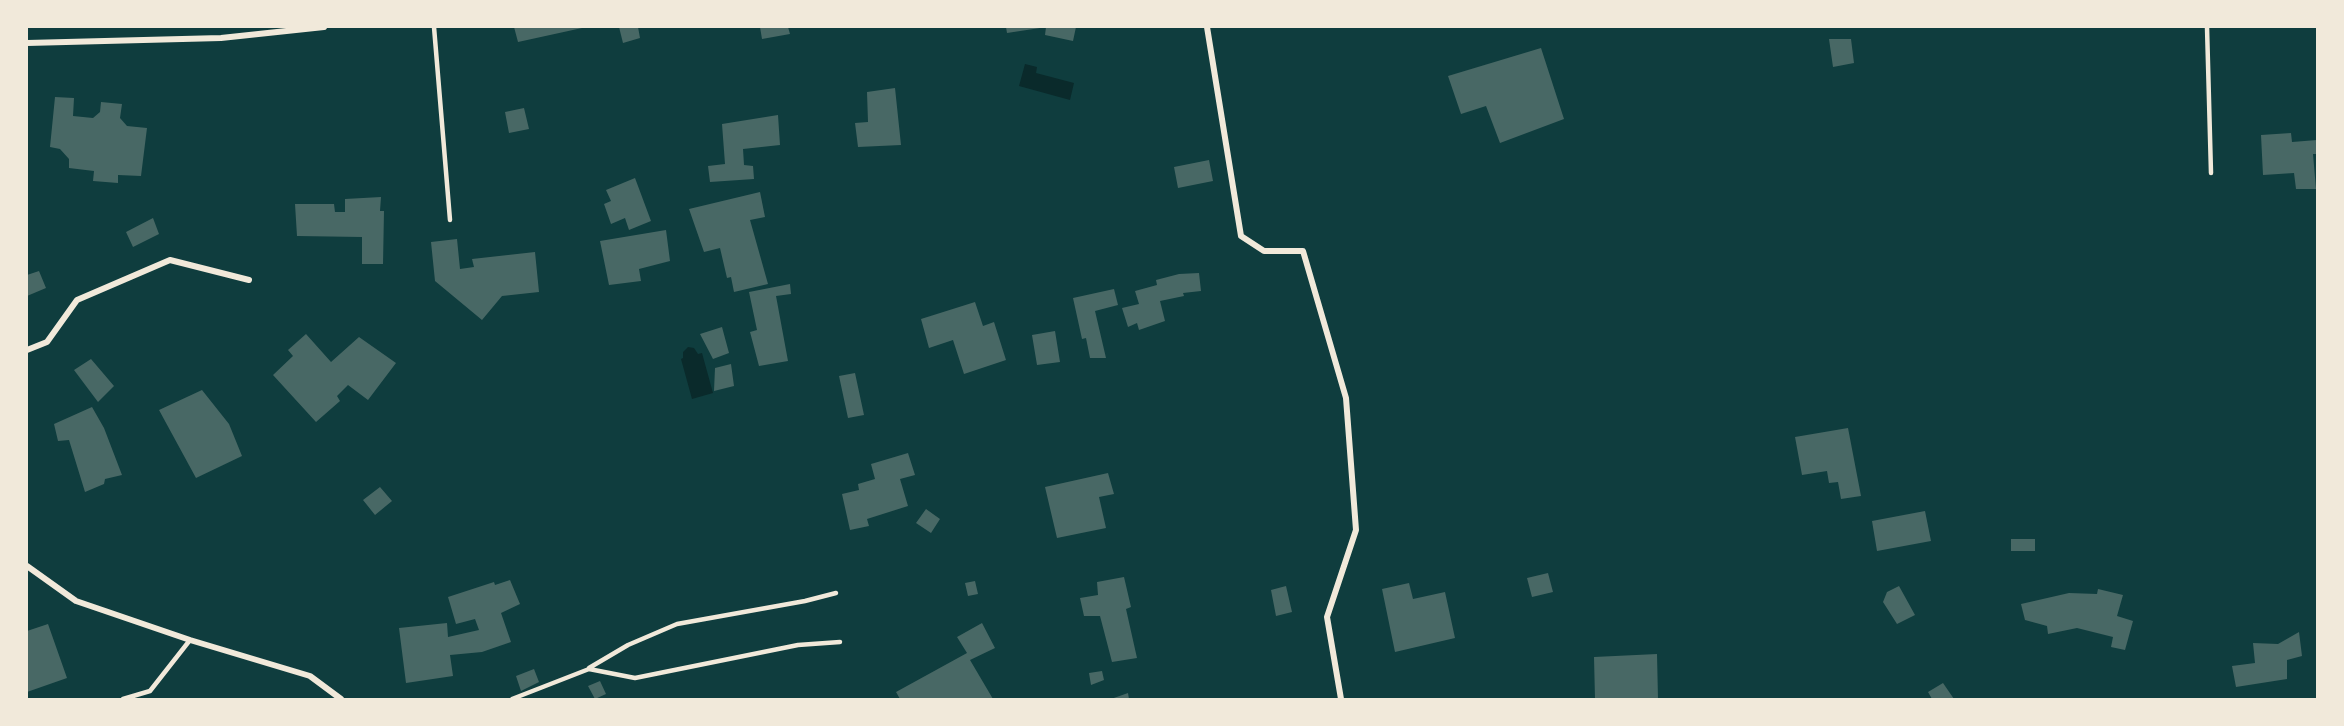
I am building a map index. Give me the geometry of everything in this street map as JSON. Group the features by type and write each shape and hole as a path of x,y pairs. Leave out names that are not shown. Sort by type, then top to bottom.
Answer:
{"street":[{"path":"27,44 221,38 324,27"},
{"path":"1207,27 1241,236 1264,251 1303,251 1346,398 1356,530 1327,617 1341,699"},
{"path":"27,350 47,342 77,300 170,260 249,280"},
{"path":"27,566 76,601 190,640 310,676 342,699"}],"lane":[{"path":"434,27 450,220"},
{"path":"2207,27 2211,173"},
{"path":"512,699 589,669 628,645 677,624 805,602 836,593"},
{"path":"123,699 150,691 190,640"},
{"path":"589,669 635,678 798,645 840,642"}],"water":[{"path":"1025,64 1037,67 1036,73 1074,83 1070,100 1019,86"},
{"path":"688,347 694,348 698,354 702,353 713,393 692,399 681,359"}],"building":[{"path":"514,27 582,27 582,28 518,42"},
{"path":"619,27 638,27 640,38 623,43"},
{"path":"760,27 788,27 790,34 762,39"},
{"path":"1006,27 1040,27 1040,28 1007,33"},
{"path":"1046,27 1076,27 1073,41 1045,35"},
{"path":"1829,39 1851,39 1854,63 1833,67"},
{"path":"1541,48 1564,119 1500,143 1486,106 1461,114 1448,76"},
{"path":"895,88 901,145 858,147 855,123 868,122 867,92"},
{"path":"55,97 74,98 73,116 93,118 100,112 101,102 122,104 120,118 127,126 147,128 141,176 118,175 118,183 93,181 94,171 69,168 69,159 60,149 50,147"},
{"path":"524,108 529,129 509,133 505,112"},
{"path":"778,115 780,145 743,149 744,165 753,166 754,179 710,182 708,166 725,164 722,124"},
{"path":"2291,133 2292,142 2317,140 2317,154 2313,154 2316,189 2296,189 2294,173 2263,175 2261,135"},
{"path":"1209,160 1213,181 1178,188 1174,167"},
{"path":"635,178 651,221 629,230 625,218 611,224 604,204 611,201 606,190"},
{"path":"760,192 765,217 750,220 768,284 734,292 731,277 727,278 720,248 704,252 689,209"},
{"path":"381,197 380,211 384,211 383,264 362,264 362,237 297,236 295,204 334,204 335,212 345,212 345,199"},
{"path":"153,218 159,234 133,247 126,232"},
{"path":"666,230 670,261 639,269 641,281 609,285 600,241"},
{"path":"457,239 460,269 474,267 472,259 535,252 539,292 502,296 482,320 435,281 431,242"},
{"path":"39,271 46,288 27,296 27,275"},
{"path":"1199,273 1201,291 1183,293 1184,296 1160,301 1165,321 1139,330 1137,323 1128,327 1122,308 1139,304 1135,291 1157,285 1156,280 1179,274"},
{"path":"790,284 791,294 776,296 788,361 759,366 750,332 757,330 749,292"},
{"path":"1114,289 1118,305 1095,311 1106,358 1090,358 1086,338 1082,339 1073,298"},
{"path":"975,302 983,326 994,322 1006,360 964,374 953,340 929,348 921,319"},
{"path":"722,327 729,353 713,359 700,334"},
{"path":"1055,331 1060,362 1037,365 1032,335"},
{"path":"306,334 331,362 359,337 396,363 368,400 348,385 337,396 340,401 316,422 273,375 293,356 288,350"},
{"path":"91,359 114,386 98,402 74,370"},
{"path":"731,364 734,386 714,391 715,368"},
{"path":"855,373 864,415 848,418 839,376"},
{"path":"202,390 229,424 242,456 196,478 159,410"},
{"path":"92,407 104,428 122,475 105,479 104,484 85,492 69,440 58,441 54,424"},
{"path":"1848,428 1861,496 1841,499 1838,482 1829,483 1827,471 1802,475 1795,437"},
{"path":"908,453 915,475 900,479 908,506 867,519 869,526 850,530 842,494 859,490 858,484 875,479 871,464"},
{"path":"1108,473 1114,494 1099,497 1106,528 1057,538 1045,487"},
{"path":"380,487 392,501 375,515 363,500"},
{"path":"926,509 940,519 931,533 916,523"},
{"path":"1925,511 1931,541 1877,551 1872,521"},
{"path":"2011,539 2035,539 2035,551 2011,551"},
{"path":"1548,573 1553,592 1532,597 1527,578"},
{"path":"1124,577 1131,607 1126,609 1137,658 1112,662 1100,616 1084,616 1080,598 1098,595 1097,582"},
{"path":"510,580 520,604 501,613 511,642 482,652 450,655 453,676 406,683 399,628 447,623 448,637 479,630 475,619 456,624 448,597 494,582 495,585"},
{"path":"975,581 978,594 968,596 965,583"},
{"path":"1409,583 1413,599 1445,592 1455,638 1395,652 1382,589"},
{"path":"1286,586 1292,612 1276,616 1271,590"},
{"path":"1899,586 1915,615 1897,624 1883,602 1887,592"},
{"path":"2098,589 2123,595 2117,616 2133,621 2125,650 2111,647 2113,637 2077,628 2048,634 2047,626 2025,620 2021,604 2069,593 2097,594"},
{"path":"982,623 995,648 970,660 993,699 900,699 896,692 967,653 957,637"},
{"path":"48,624 67,678 27,692 27,631"},
{"path":"2299,632 2302,656 2287,660 2287,679 2236,687 2232,666 2255,663 2253,643 2278,644"},
{"path":"1657,654 1658,699 1595,699 1594,657"},
{"path":"534,669 539,682 521,691 516,676"},
{"path":"1102,671 1104,680 1091,685 1089,673"},
{"path":"600,681 606,694 595,699 588,686"},
{"path":"1943,683 1954,699 1932,699 1928,692"},
{"path":"1128,693 1129,699 1111,699"}]}
